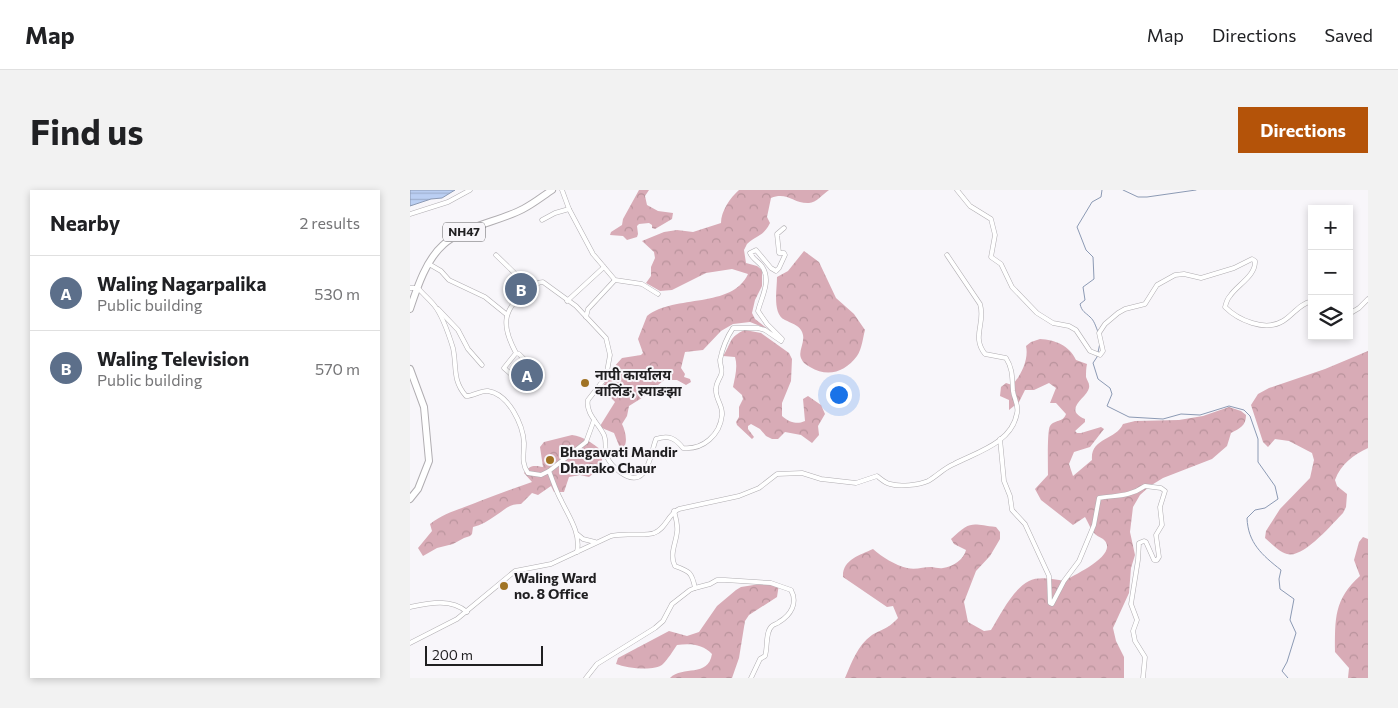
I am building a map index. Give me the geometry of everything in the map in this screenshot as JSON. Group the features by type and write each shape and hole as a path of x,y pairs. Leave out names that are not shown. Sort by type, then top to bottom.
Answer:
{"highway":[{"name":"NH47","path":"410,309 429,264 444,244 486,222 523,209 552,190"},
{"path":"410,369 424,407 429,461 418,489 410,499"}],"street":[{"path":"410,214 448,202 470,190"},
{"path":"562,190 569,209 593,254 615,280 642,284 658,294"},
{"path":"957,190 970,206 991,219 995,235 991,257 1001,264 1012,287 1037,313 1053,323 1069,326 1076,330 1090,351 1100,355 1103,351 1099,333 1105,324 1125,309 1145,304 1157,285 1175,275 1184,274 1201,278 1234,268 1252,259 1255,261 1255,266 1242,285 1229,297 1225,307 1240,318 1262,325 1276,325 1300,306 1308,303"},
{"path":"542,220 555,212 569,209"},
{"path":"516,353 504,368 512,375 526,363 525,359 516,353 507,334 506,314 519,297 539,282 542,282 586,316 606,338 610,355 606,377 587,404 594,420 603,433 607,444 607,457 612,465 621,472 632,477 638,477 644,473 656,439 676,438 683,448 692,449 709,441 716,431 722,414 716,397 716,387 722,373 720,362 722,353 732,328 758,328 765,330 781,341 782,339 767,324 758,311 765,288 765,272 750,254 756,250 771,268 776,271 785,255 784,253 779,253 777,234 784,228"},
{"path":"496,256 530,288"},
{"path":"410,643 457,619 515,571 551,564 597,542 620,534 654,533 660,530 674,511 686,506 739,496 759,488 778,474 802,473 821,479 856,483 877,476 889,484 920,483 928,481 954,464 988,448 1006,434 1017,413 1012,367 1006,358 985,354 979,347 978,334 982,311 980,304 947,256"},
{"path":"429,264 442,271 449,280 485,297 506,314"},
{"path":"567,301 604,267"},
{"path":"586,316 588,310 615,280"},
{"path":"410,288 418,288 458,330 468,349 482,365"},
{"path":"1353,312 1368,299"},
{"path":"435,306 453,348 455,376 459,388 466,396 489,391 498,395 510,406 520,428 524,443 523,465 528,473 541,475 549,471 586,442 594,420"},
{"path":"1000,439 1004,481 1010,496 1012,510 1025,524 1049,576 1050,603 1052,604 1064,581 1079,561 1094,525 1099,498 1127,495 1139,491 1145,486 1161,488 1165,491 1160,507 1162,525 1156,535 1159,557 1157,560 1154,560 1146,542 1138,543 1138,560 1131,604 1137,620 1134,631 1135,641 1145,658 1143,678"},
{"path":"549,471 560,499 571,517 576,533 577,552"},
{"path":"674,511 678,530 672,558 673,563 675,566 686,568 691,575 695,588"},
{"path":"576,533 582,539 597,542"},
{"path":"586,678 597,664 655,628 663,621 672,604 690,590 717,580 771,582 791,590 794,596 794,607 788,616 772,625 768,633 765,656 760,659 751,678"},
{"path":"410,607 440,602 460,606 467,612"}],"green space":[{"path":"639,190 649,190 645,196 647,205 658,211 673,213 672,219 655,229 649,223 639,224 637,226 637,237 627,240 623,236 610,235 611,232 622,225 623,219"},
{"path":"739,190 829,190 812,203 799,202 782,196 771,198 767,217 770,223 762,233 747,244 744,250 746,263 757,266 762,270 762,286 755,300 752,313 755,319 768,329 750,322 733,324 721,331 703,350 685,352 681,368 685,374 684,377 690,379 691,382 686,385 677,380 664,380 645,396 629,406 627,416 622,424 626,442 624,447 620,448 614,433 600,426 615,402 602,388 613,368 622,358 643,353 638,339 647,316 659,309 672,305 716,297 729,292 740,285 748,274 732,269 706,273 672,290 660,291 646,283 651,276 651,267 655,258 654,252 642,241 664,232 677,230 693,232 721,223 727,205"},
{"path":"804,251 819,262 836,298 854,314 865,330 857,356 847,366 836,372 823,372 803,362 800,353 803,338 801,330 778,313 777,277 788,271"},
{"path":"745,330 761,333 789,353 792,359 791,381 782,403 782,416 793,422 805,421 803,399 808,396 821,405 825,414 818,426 819,435 812,443 801,435 785,432 778,439 772,439 751,424 748,426 748,429 754,437 752,439 737,425 739,407 743,399 742,395 733,387 736,361 735,357 723,356 733,338"},
{"path":"1040,339 1061,344 1070,351 1076,360 1087,364 1086,377 1089,388 1076,407 1078,415 1085,419 1085,422 1075,431 1081,433 1101,427 1104,429 1090,447 1074,452 1069,464 1073,476 1092,460 1092,453 1095,447 1120,429 1123,424 1135,421 1179,420 1203,416 1229,407 1246,415 1244,424 1231,433 1227,446 1212,459 1163,478 1140,495 1133,507 1130,532 1135,555 1131,568 1129,593 1113,628 1116,641 1124,657 1124,678 845,678 862,644 898,618 893,606 887,607 843,577 845,566 849,562 873,549 880,555 907,568 947,567 960,559 966,550 954,544 951,539 958,533 967,526 972,525 996,527 1000,532 1000,539 990,556 976,571 964,602 968,622 984,631 991,630 1012,596 1029,581 1041,578 1064,581 1085,570 1105,553 1107,547 1105,541 1096,535 1085,517 1073,525 1041,500 1035,489 1048,475 1050,426 1054,422 1063,419 1066,414 1056,403 1050,403 1056,388 1049,383 1034,390 1025,390 1019,402 1009,410 1009,400 1000,396 1001,387 1006,383 1012,385 1021,372 1025,362 1026,346"},
{"path":"1368,351 1368,448 1348,461 1335,480 1337,486 1347,494 1346,507 1332,525 1309,546 1294,554 1284,553 1265,538 1266,531 1280,509 1310,478 1314,460 1312,453 1289,441 1275,439 1268,447 1263,442 1251,405 1258,394 1269,388 1325,369"},
{"path":"572,435 592,443 602,451 600,467 589,477 580,475 569,477 564,492 554,492 551,486 538,495 532,493 521,504 510,506 487,521 473,527 470,536 453,544 437,548 423,556 418,548 432,531 430,524 449,513 532,482 524,473 532,466 543,467 540,447 544,442"},
{"path":"1363,537 1368,539 1368,678 1348,678 1349,668 1335,652 1335,629 1341,601 1351,585 1360,576 1354,560 1359,542"},
{"path":"779,584 777,597 749,615 745,621 739,658 732,678 670,678 681,672 700,669 710,661 712,654 705,648 691,644 677,645 663,664 653,668 633,668 616,664 618,658 669,631 687,636 699,632 717,606 736,590 741,587"}],"water":[{"path":"410,190 455,190 442,198 431,199 410,206"}],"waterway":[{"path":"1098,332 1093,320 1080,304 1085,300 1083,287 1094,279 1093,257 1086,250 1077,227 1092,202 1101,197 1102,190"},
{"path":"1123,190 1138,197 1196,190"},
{"path":"1100,343 1097,357 1093,363 1098,379 1110,388 1112,394 1107,406 1129,417 1163,419 1181,414 1200,415 1229,406 1244,410 1250,416 1258,439 1258,462 1275,486 1278,499 1265,508 1255,510 1247,518 1248,527 1257,548 1281,570 1279,579 1280,589 1294,599 1290,620 1296,633 1287,662 1282,671 1288,678"}],"place":[{"name":"Waling Television","path":"521,289"},
{"name":"Waling Nagarpalika","path":"527,375"},
{"name":"नापी कार्यालय वालिंङ, स्याङझा","path":"585,383"},
{"name":"Bhagawati Mandir Dharako Chaur","path":"550,460"},
{"name":"Waling Ward no. 8 Office","path":"504,586"}]}
